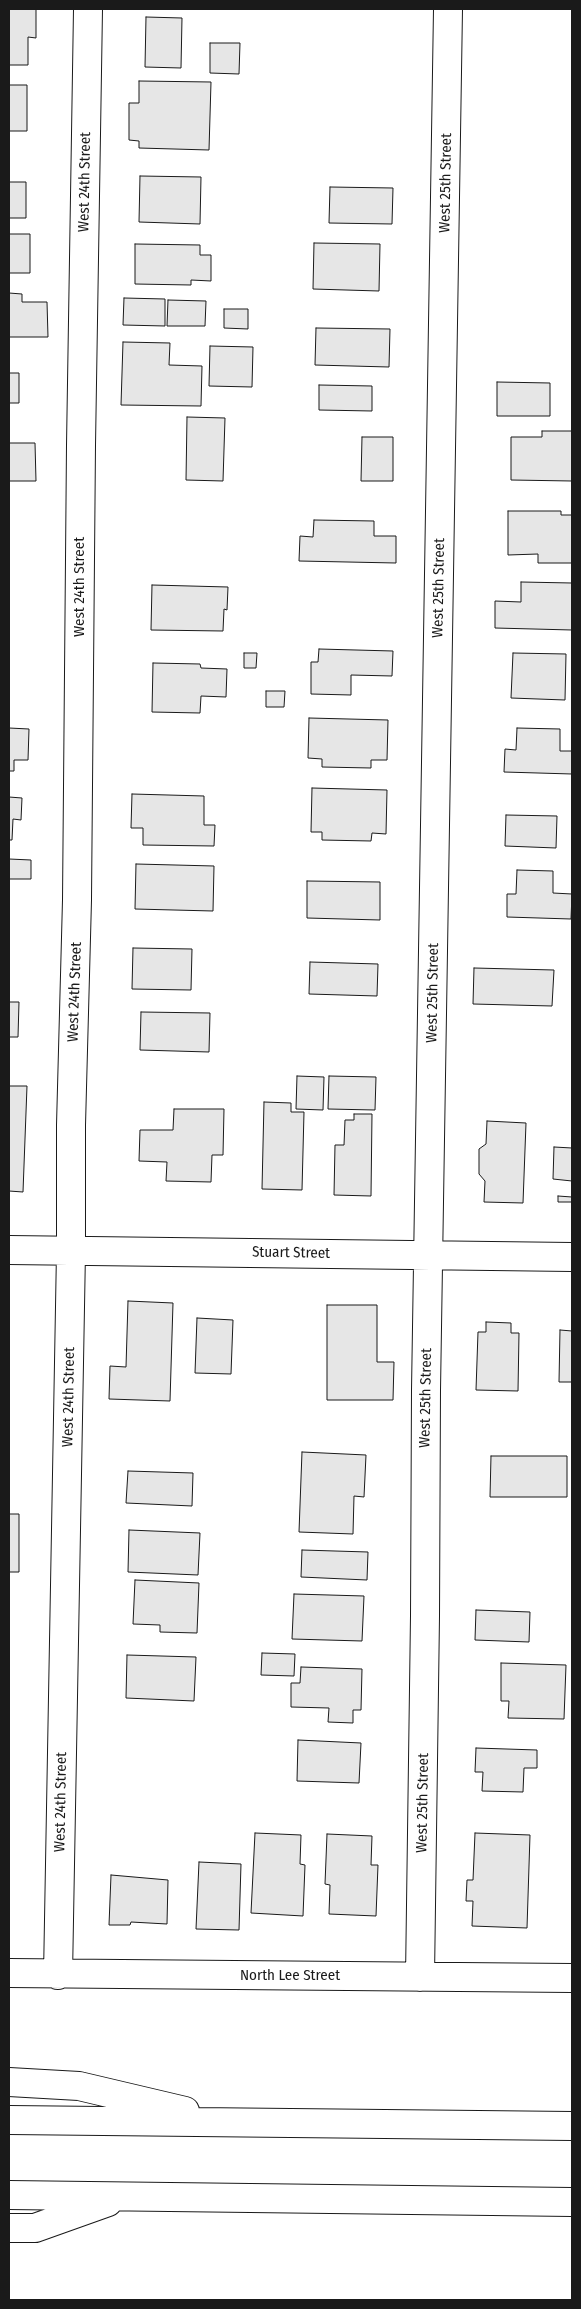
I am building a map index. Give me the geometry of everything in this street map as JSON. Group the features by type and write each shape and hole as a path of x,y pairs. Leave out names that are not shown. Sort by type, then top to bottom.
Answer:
{"main road":[{"name":"West 24th Street","path":"58,1975 71,1250 70,1125 77,900 80,455 88,9"},
{"name":"West 25th Street","path":"420,1977 448,9"},
{"name":"Stuart Street","path":"9,1250 572,1257"},
{"name":"North Lee Street","path":"9,1973 58,1975 572,1978"},
{"path":"9,2082 79,2086 232,2122"},
{"path":"9,2120 572,2126"},
{"path":"9,2195 572,2202"},
{"path":"9,2228 35,2228 128,2196"}],"building":[{"path":"9,9 36,9 36,38 28,37 28,65 9,65"},
{"path":"146,17 182,18 181,68 145,67"},
{"path":"210,43 240,43 239,74 210,73"},
{"path":"139,81 211,82 209,150 139,148 139,141 129,140 129,103 139,103"},
{"path":"9,85 27,85 27,131 9,131"},
{"path":"140,176 201,177 200,224 139,222"},
{"path":"9,182 26,182 26,218 9,218"},
{"path":"330,187 393,188 392,224 329,223"},
{"path":"9,234 30,234 30,273 9,273"},
{"path":"314,243 380,244 379,291 313,289"},
{"path":"135,244 200,245 200,255 211,255 211,281 191,280 191,285 135,284"},
{"path":"9,293 22,294 22,302 47,302 48,337 9,337"},
{"path":"124,298 165,299 165,326 123,325"},
{"path":"168,300 206,301 205,326 167,326"},
{"path":"224,309 248,309 248,329 224,328"},
{"path":"316,328 390,329 389,367 315,365"},
{"path":"123,342 170,343 169,365 202,366 201,406 121,405"},
{"path":"210,346 253,347 252,387 209,386"},
{"path":"9,373 19,373 19,403 9,403"},
{"path":"497,382 550,383 550,416 497,416"},
{"path":"319,385 372,386 372,411 319,410"},
{"path":"187,417 225,418 223,481 186,480"},
{"path":"542,431 572,431 572,481 511,480 511,437 542,437"},
{"path":"362,437 393,437 393,481 361,481"},
{"path":"9,443 35,443 36,481 9,481"},
{"path":"508,511 561,511 561,515 572,515 572,563 538,563 538,554 508,555"},
{"path":"314,520 374,521 374,536 396,536 396,563 299,561 300,536 313,537"},
{"path":"521,582 572,583 572,630 495,628 495,601 521,602"},
{"path":"152,585 228,587 227,610 224,609 223,631 151,630"},
{"path":"319,649 393,651 392,676 351,675 351,695 311,694 311,662 318,662"},
{"path":"244,653 257,653 256,668 244,668"},
{"path":"513,653 566,654 565,700 511,698"},
{"path":"153,663 200,664 201,668 227,669 226,697 201,696 200,713 152,712"},
{"path":"266,691 285,691 284,707 266,707"},
{"path":"309,718 388,720 387,760 371,760 371,768 322,767 322,759 308,758"},
{"path":"9,728 29,729 28,760 14,760 14,771 9,771"},
{"path":"517,728 560,729 560,751 572,751 572,774 504,772 505,749 516,750"},
{"path":"312,788 387,790 386,834 372,833 371,841 322,840 322,832 311,832"},
{"path":"132,794 204,796 204,825 215,825 214,846 143,845 143,828 131,828"},
{"path":"9,797 22,798 21,820 13,819 12,840 9,840"},
{"path":"506,815 557,816 556,848 505,846"},
{"path":"9,859 31,860 31,879 9,879"},
{"path":"136,864 214,866 213,911 135,909"},
{"path":"517,870 553,871 553,893 572,894 571,919 507,917 507,894 516,894"},
{"path":"307,881 380,882 380,920 307,918"},
{"path":"133,948 192,949 191,990 132,989"},
{"path":"310,962 378,964 377,996 309,994"},
{"path":"474,968 554,970 552,1006 473,1004"},
{"path":"9,1002 19,1002 18,1037 9,1037"},
{"path":"141,1012 210,1013 209,1052 140,1050"},
{"path":"297,1076 324,1077 323,1110 296,1109"},
{"path":"329,1076 376,1077 375,1110 328,1109"},
{"path":"9,1086 27,1086 23,1192 9,1191"},
{"path":"264,1102 291,1103 291,1112 304,1112 302,1190 262,1189"},
{"path":"174,1109 224,1109 223,1155 212,1155 211,1182 166,1181 167,1162 139,1161 140,1130 173,1130"},
{"path":"354,1114 372,1114 371,1196 334,1195 335,1145 344,1145 345,1120 354,1120"},
{"path":"487,1121 526,1123 523,1203 484,1202 485,1181 479,1174 479,1149 486,1144"},
{"path":"554,1147 572,1148 572,1181 553,1179"},
{"path":"558,1196 572,1197 572,1202 558,1202"},
{"path":"128,1301 173,1303 170,1401 109,1399 110,1366 126,1367"},
{"path":"327,1305 377,1305 377,1362 394,1362 393,1400 327,1400"},
{"path":"197,1318 233,1320 231,1374 195,1373"},
{"path":"486,1322 511,1323 511,1333 519,1333 518,1391 476,1390 478,1332 486,1332"},
{"path":"560,1330 572,1331 572,1382 559,1382"},
{"path":"302,1452 366,1455 364,1497 354,1496 353,1534 299,1532"},
{"path":"491,1456 567,1456 567,1497 490,1497"},
{"path":"128,1471 193,1473 192,1506 126,1503"},
{"path":"9,1514 19,1514 19,1572 9,1572"},
{"path":"129,1530 200,1533 198,1575 128,1572"},
{"path":"302,1550 368,1552 367,1580 301,1577"},
{"path":"135,1580 199,1583 197,1633 160,1632 160,1625 133,1624"},
{"path":"294,1594 364,1596 362,1641 292,1639"},
{"path":"476,1610 530,1612 529,1642 475,1640"},
{"path":"262,1653 295,1654 294,1676 261,1675"},
{"path":"127,1655 196,1657 194,1701 126,1698"},
{"path":"501,1663 566,1665 564,1719 508,1718 509,1701 501,1701"},
{"path":"301,1667 362,1669 361,1710 353,1710 353,1723 328,1722 329,1708 291,1707 291,1683 300,1683"},
{"path":"298,1740 361,1743 359,1783 297,1781"},
{"path":"476,1748 537,1750 537,1768 524,1768 523,1792 482,1791 483,1772 475,1772"},
{"path":"255,1833 301,1835 300,1864 305,1865 303,1916 251,1913"},
{"path":"475,1833 530,1835 527,1928 472,1926 473,1901 466,1901 467,1880 473,1880"},
{"path":"327,1834 372,1836 371,1865 378,1865 376,1916 329,1914 330,1885 325,1884"},
{"path":"199,1862 241,1864 239,1930 196,1929"},
{"path":"111,1875 168,1880 167,1924 131,1922 130,1925 109,1925"}]}
